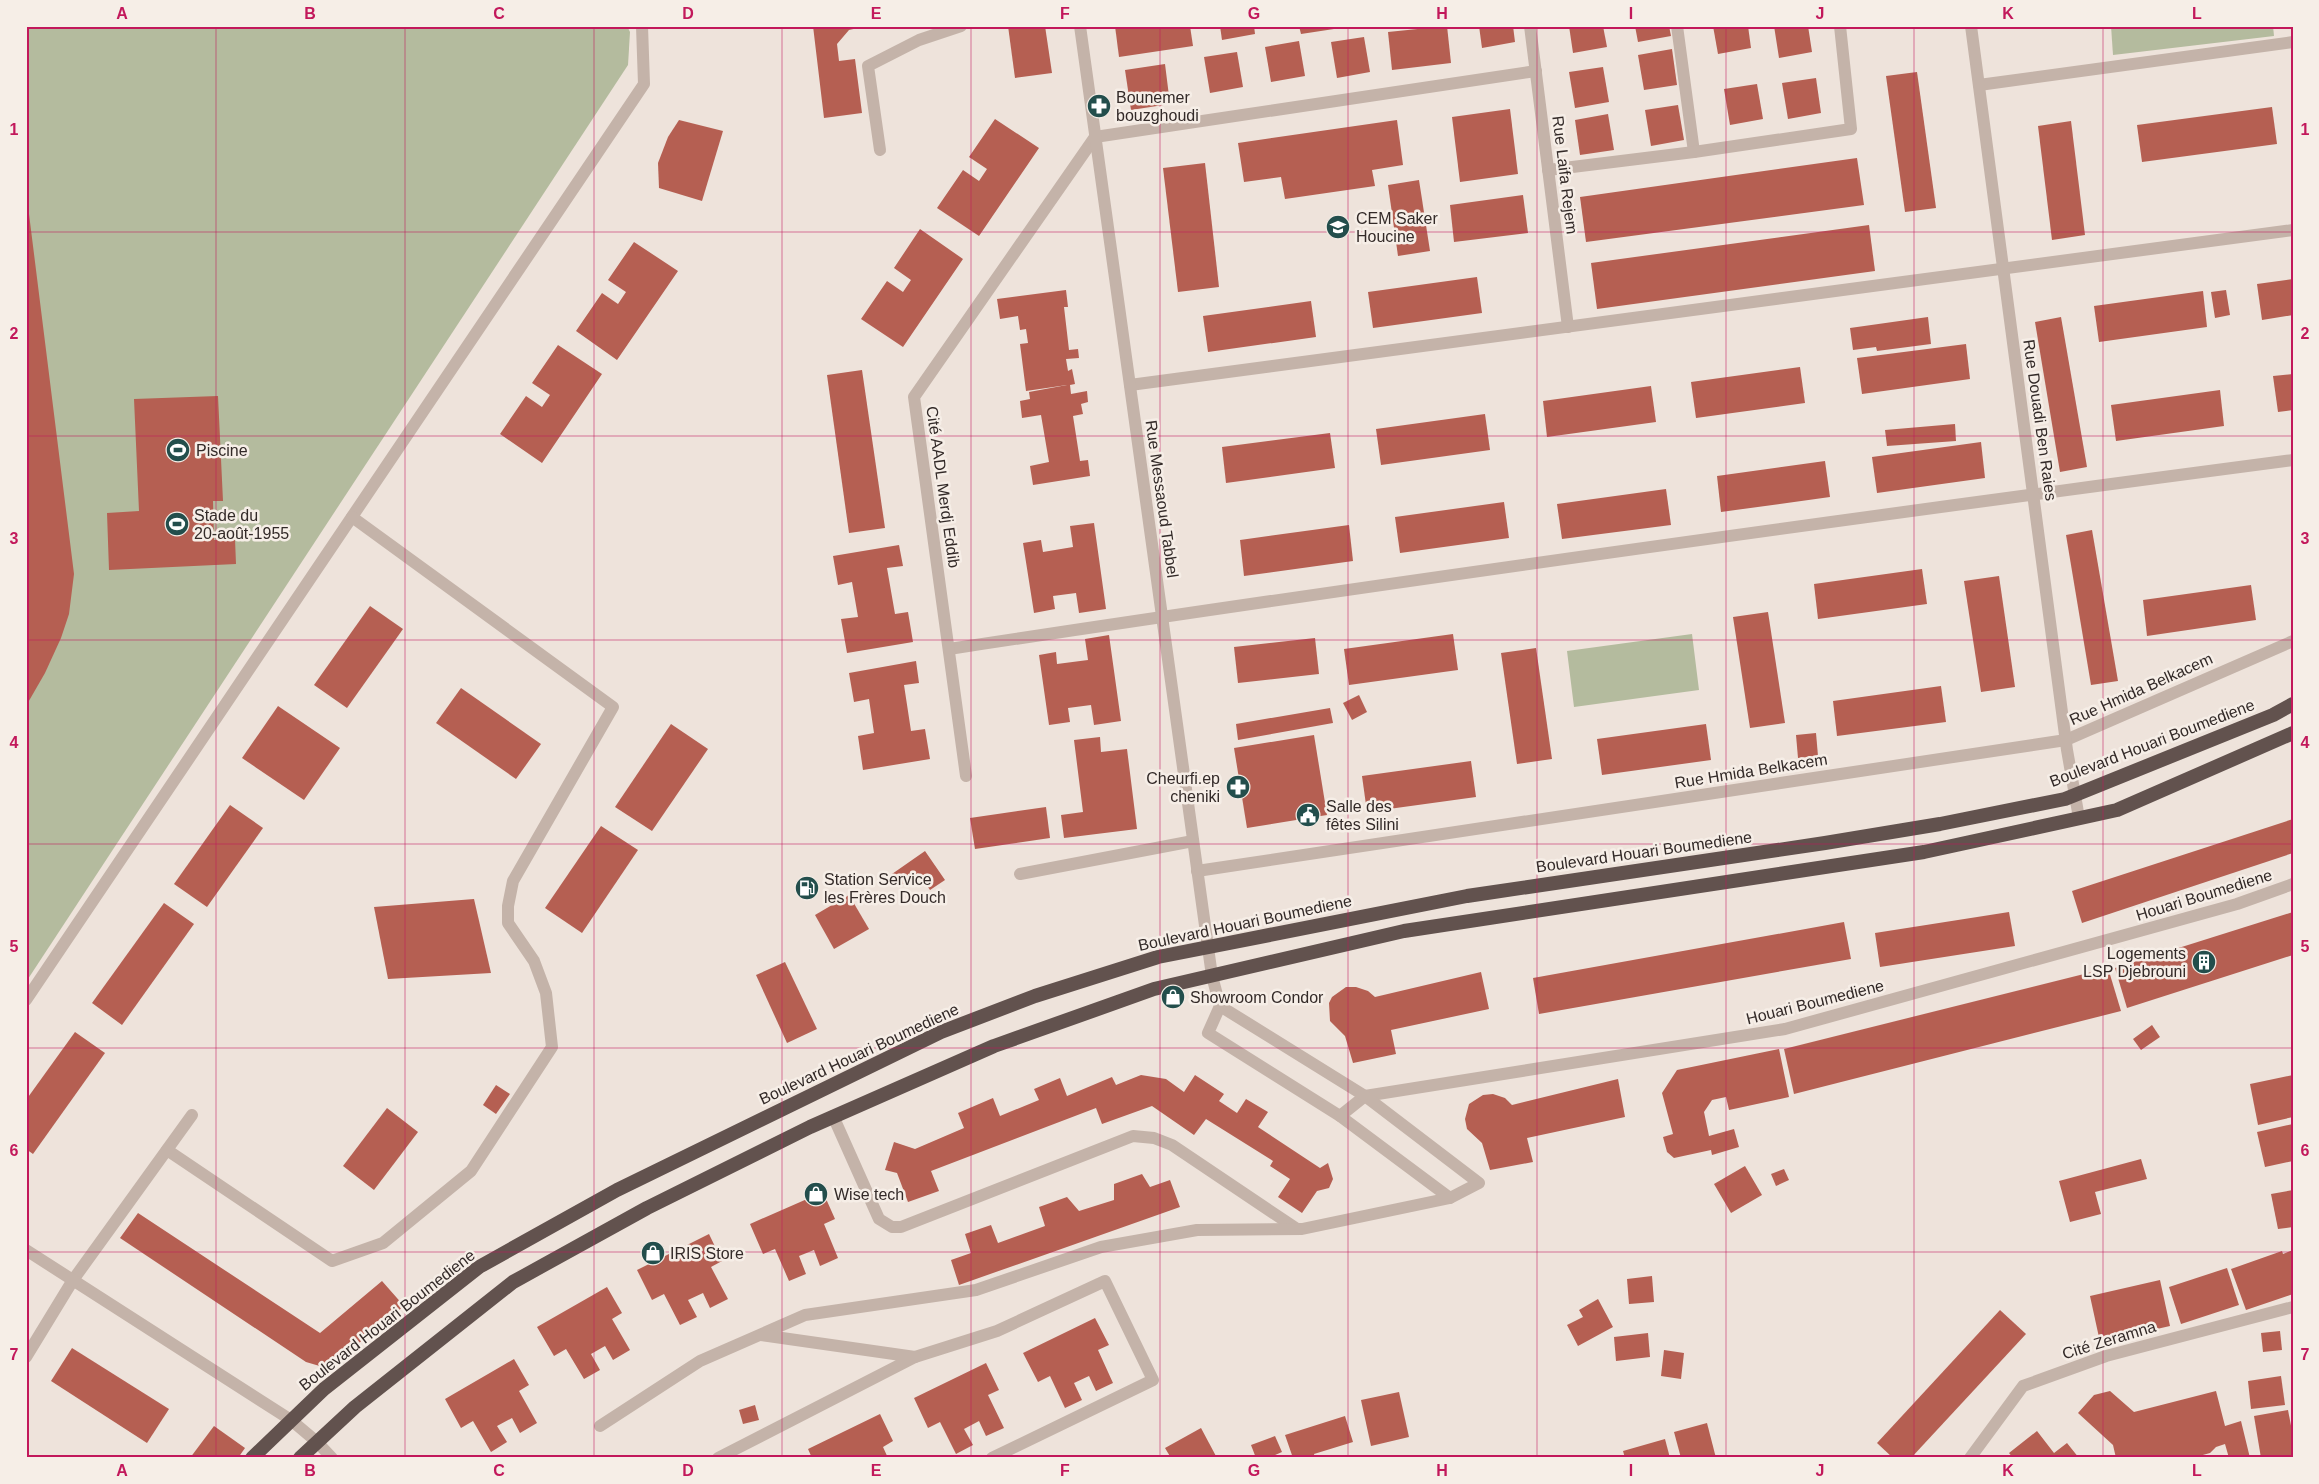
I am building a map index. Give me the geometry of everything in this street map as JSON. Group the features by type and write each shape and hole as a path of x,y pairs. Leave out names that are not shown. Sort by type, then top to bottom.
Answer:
{"highway":[{"name":"Boulevard Houari Boumediene","path":"252,1458 324,1389 479,1267 617,1190 941,1032 1035,996 1158,957 1467,896 1825,843 1940,824 2065,799 2272,715 2293,704"},
{"path":"300,1458 355,1407 513,1282 646,1208 833,1116 994,1046 1154,989 1404,931 1924,852 2117,810 2293,733"}],"street":[{"path":"26,1000 644,84 642,26"},
{"path":"880,150 868,66 919,40 961,26"},
{"name":"Rue Messaoud Tabbel","path":"1080,26 1212,976"},
{"name":"Rue Laifa Rejem","path":"1530,26 1568,327"},
{"path":"1677,26 1694,152"},
{"path":"1548,170 1694,152 1851,129 1840,26"},
{"name":"Rue Douadi Ben Raies","path":"1971,26 2066,740 2079,818"},
{"path":"1979,85 2293,42"},
{"path":"1095,137 1536,71"},
{"name":"Cité AADL Merdj Eddib","path":"966,776 914,397 1095,137"},
{"path":"1130,385 2293,230"},
{"path":"949,649 1161,617 2033,494 2293,460"},
{"path":"167,1150 332,1261 383,1243 471,1171 552,1047 546,993 534,961 508,923 508,906 512,881 613,707 352,517"},
{"name":"Rue Hmida Belkacem","path":"1197,871 2066,740 2293,641"},
{"path":"1020,874 1193,841"},
{"name":"Houari Boumediene","path":"1340,1116 1365,1096 1785,1029 2237,904 2293,884"},
{"path":"1212,976 1220,1006 1208,1033 1340,1116 1450,1198"},
{"path":"600,1426 700,1361 805,1315 976,1290 1101,1247 1197,1230 1296,1229 1450,1198 1479,1183 1365,1096 1220,1006"},
{"path":"26,1357 73,1280 192,1115"},
{"path":"833,1116 879,1219 892,1227 901,1227 1133,1136 1154,1138 1172,1146 1296,1229"},
{"path":"26,1250 291,1420 318,1442 332,1458"},
{"path":"718,1458 915,1356 997,1331 1105,1281 1153,1380 992,1458"},
{"name":"Cité Zeramna","path":"1970,1458 2023,1386 2106,1356 2293,1307"},
{"path":"761,1335 915,1356"}],"green space":[{"name":"Stade du 20-août-1955","path":"26,26 627,26 630,32 628,65 26,982"},
{"path":"2111,26 2273,26 2274,36 2113,55"},
{"path":"1692,634 1699,690 1574,707 1567,651"}],"building":[{"path":"813,26 858,26 858,28 849,30 837,44 839,61 855,59 862,113 824,118"},
{"path":"1008,26 1045,26 1052,73 1015,78"},
{"path":"1115,26 1190,26 1193,46 1119,57"},
{"path":"1220,26 1254,26 1255,34 1222,40"},
{"path":"1299,26 1333,26 1334,29 1301,34"},
{"path":"1447,26 1451,63 1392,70 1388,32"},
{"path":"1479,26 1513,26 1515,42 1482,48"},
{"path":"1569,26 1603,26 1607,47 1573,53"},
{"path":"1635,26 1669,26 1671,36 1638,42"},
{"path":"1713,26 1748,26 1751,48 1718,54"},
{"path":"1774,26 1808,26 1812,52 1779,58"},
{"path":"1364,37 1370,72 1337,78 1331,42"},
{"path":"1299,41 1305,76 1271,82 1265,47"},
{"path":"1672,49 1677,85 1644,90 1638,55"},
{"path":"1237,52 1243,87 1210,93 1204,57"},
{"path":"1165,64 1170,104 1131,110 1125,70"},
{"path":"1603,67 1609,102 1575,108 1569,72"},
{"path":"1917,72 1936,208 1905,212 1886,76"},
{"path":"1816,78 1821,113 1788,119 1782,83"},
{"path":"1757,84 1763,119 1730,125 1724,89"},
{"path":"1678,105 1684,140 1651,146 1645,110"},
{"path":"2272,107 2277,144 2142,162 2137,125"},
{"path":"1510,109 1518,174 1460,182 1452,117"},
{"path":"1608,114 1614,150 1580,155 1575,120"},
{"path":"995,119 1039,148 979,236 937,208 963,170 979,181 987,169 969,157"},
{"path":"679,120 723,131 702,201 659,188 658,163 668,137"},
{"path":"1397,120 1403,165 1372,170 1375,186 1285,199 1281,177 1244,182 1238,143"},
{"path":"2071,121 2085,235 2052,240 2038,126"},
{"path":"1857,158 1864,205 1586,242 1580,197"},
{"path":"1205,163 1219,287 1178,292 1163,168"},
{"path":"1419,180 1430,251 1398,256 1388,185"},
{"path":"26,190 74,574 69,614 61,638 45,673 26,706"},
{"path":"1523,195 1528,233 1454,242 1450,205"},
{"path":"1869,225 1875,271 1597,309 1591,263"},
{"path":"920,229 963,259 903,347 861,319 887,281 903,292 911,280 894,268"},
{"path":"634,242 678,271 617,360 576,331 602,293 618,304 626,292 608,280"},
{"path":"1477,277 1482,313 1373,328 1368,292"},
{"path":"2293,279 2293,315 2262,320 2257,284"},
{"path":"1066,290 1068,307 1064,307 1069,350 1078,349 1079,358 1066,359 1068,371 1072,369 1075,384 1070,385 1071,394 1087,391 1088,402 1081,404 1083,414 1073,416 1080,461 1088,460 1090,476 1033,485 1030,466 1049,462 1041,415 1022,418 1020,401 1030,399 1029,392 1067,385 1026,391 1020,344 1028,343 1026,329 1020,330 1018,316 1000,319 997,299"},
{"path":"2226,290 2230,315 2215,318 2211,292"},
{"path":"2203,291 2207,327 2099,342 2094,306"},
{"path":"1311,301 1316,337 1208,352 1203,316"},
{"path":"1928,317 1931,344 1877,351 1876,347 1853,350 1850,328"},
{"path":"2061,317 2087,467 2060,472 2035,322"},
{"path":"1966,344 1970,379 1862,394 1857,358"},
{"path":"558,345 602,374 542,463 500,434 526,396 542,407 550,395 532,383"},
{"path":"1800,367 1805,403 1696,418 1691,382"},
{"path":"862,370 885,528 849,533 827,375"},
{"path":"2293,374 2293,410 2278,412 2273,376"},
{"path":"1651,386 1656,422 1547,437 1543,401"},
{"path":"2220,390 2224,426 2116,441 2111,405"},
{"name":"Piscine","path":"218,396 223,501 213,501 214,540 235,539 236,564 109,570 107,513 139,511 134,399"},
{"path":"1485,414 1490,450 1381,465 1376,429"},
{"path":"1955,424 1956,441 1887,446 1885,430"},
{"path":"1330,433 1335,468 1226,483 1222,447"},
{"path":"1981,442 1985,478 1877,493 1872,457"},
{"path":"1825,461 1830,497 1721,512 1717,476"},
{"path":"1666,489 1671,525 1562,539 1557,504"},
{"path":"1504,502 1509,538 1400,553 1395,517"},
{"path":"1094,523 1106,609 1079,613 1076,593 1053,596 1055,609 1034,613 1023,543 1041,540 1043,552 1073,547 1070,526"},
{"path":"1349,525 1353,561 1244,576 1240,540"},
{"path":"2092,530 2118,681 2091,685 2066,535"},
{"path":"899,545 903,566 887,568 895,614 908,612 913,642 847,653 841,619 858,617 852,582 838,585 833,556"},
{"path":"1922,569 1927,604 1818,619 1814,584"},
{"path":"1999,576 2015,687 1981,692 1964,581"},
{"path":"2251,585 2256,620 2147,636 2143,600"},
{"path":"370,606 403,629 347,708 314,685"},
{"path":"1768,612 1785,723 1750,728 1733,617"},
{"path":"1453,634 1458,670 1349,685 1344,649"},
{"path":"1109,635 1121,721 1094,725 1091,705 1068,708 1070,722 1049,725 1039,655 1056,652 1057,664 1088,660 1085,639"},
{"path":"1315,638 1319,674 1238,683 1234,647"},
{"path":"1536,648 1552,759 1517,764 1501,653"},
{"path":"916,661 919,683 904,685 911,731 925,729 930,759 863,770 858,736 874,733 869,699 854,702 849,673"},
{"path":"1941,686 1946,722 1837,736 1833,701"},
{"path":"461,688 541,744 516,779 436,723"},
{"path":"1359,695 1367,712 1352,720 1343,703"},
{"path":"278,706 340,748 304,800 242,758"},
{"path":"1330,708 1333,723 1238,740 1236,724"},
{"path":"671,724 708,749 652,831 615,807"},
{"path":"1706,724 1711,760 1602,775 1597,739"},
{"path":"1816,733 1818,756 1798,758 1796,735"},
{"path":"1314,735 1327,815 1247,828 1234,748"},
{"path":"1100,737 1101,752 1127,749 1137,829 1064,838 1061,815 1083,812 1074,740"},
{"path":"1471,761 1476,797 1367,812 1362,776"},
{"path":"230,805 263,828 207,907 174,884"},
{"path":"1046,807 1050,838 975,849 970,818"},
{"path":"2293,819 2293,853 2082,923 2072,891"},
{"path":"601,826 638,850 582,933 545,908"},
{"path":"925,851 945,880 930,890 918,873 900,886 892,874"},
{"path":"849,895 869,929 834,949 815,915"},
{"path":"474,899 491,973 388,979 374,907"},
{"path":"164,903 194,924 122,1025 92,1003"},
{"path":"2009,912 2015,946 1880,967 1875,933"},
{"name":"Logements LSP Djebrouni","path":"2293,912 2293,955 2127,1008 2115,968"},
{"path":"1844,922 1851,959 1539,1014 1533,978"},
{"path":"785,962 817,1029 787,1043 756,975"},
{"path":"2108,968 2121,1011 1794,1094 1784,1049"},
{"path":"1481,972 1489,1009 1391,1030 1396,1054 1353,1063 1345,1036 1330,1021 1329,1003 1332,997 1346,987 1356,987 1368,991 1375,997"},
{"path":"2152,1025 2160,1037 2141,1050 2133,1039"},
{"path":"75,1032 105,1053 33,1154 26,1149 26,1100"},
{"path":"1779,1049 1789,1097 1729,1110 1726,1097 1712,1100 1704,1112 1709,1136 1734,1129 1739,1147 1712,1155 1711,1150 1674,1158 1667,1152 1663,1137 1673,1134 1662,1093 1677,1070"},
{"path":"1141,1075 1166,1079 1184,1092 1195,1075 1224,1094 1219,1101 1237,1113 1246,1099 1268,1112 1258,1127 1320,1168 1328,1163 1333,1179 1329,1188 1317,1191 1302,1213 1278,1197 1290,1179 1270,1166 1273,1161 1206,1119 1194,1135 1152,1106 1102,1124 1096,1108 931,1171 939,1191 908,1202 897,1173 885,1170 894,1142 915,1149 964,1128 958,1113 993,1098 1000,1116 1039,1100 1034,1089 1060,1078 1067,1096 1112,1077 1116,1085"},
{"path":"2293,1075 2293,1117 2258,1125 2250,1084"},
{"path":"1618,1079 1625,1117 1527,1138 1533,1162 1490,1170 1482,1143 1467,1129 1465,1119 1469,1104 1483,1095 1493,1094 1505,1098 1512,1105"},
{"path":"496,1085 510,1094 496,1114 483,1105"},
{"path":"387,1108 418,1132 374,1190 343,1166"},
{"path":"2293,1124 2293,1161 2265,1167 2257,1132"},
{"path":"2141,1159 2147,1179 2095,1192 2101,1214 2070,1222 2059,1181"},
{"path":"1745,1166 1762,1195 1731,1213 1714,1184"},
{"path":"1784,1169 1789,1180 1776,1186 1771,1174"},
{"path":"1142,1174 1150,1187 1170,1180 1180,1207 959,1285 951,1260 971,1253 965,1234 991,1225 998,1243 1045,1226 1039,1207 1067,1197 1079,1211 1114,1200 1114,1184"},
{"path":"2293,1190 2293,1227 2278,1229 2271,1194"},
{"path":"823,1192 835,1219 824,1224 838,1258 820,1266 814,1250 799,1256 806,1274 789,1281 775,1249 763,1254 750,1224"},
{"path":"138,1213 320,1333 382,1281 404,1306 342,1357 323,1367 306,1362 120,1238"},
{"path":"709,1234 722,1261 711,1267 728,1299 710,1308 703,1293 688,1300 697,1317 680,1325 664,1294 652,1300 637,1270"},
{"path":"2293,1250 2293,1294 2246,1310 2231,1269 2282,1251 2283,1254"},
{"path":"2227,1268 2239,1305 2181,1324 2169,1287"},
{"path":"1652,1276 1654,1302 1629,1304 1627,1279"},
{"path":"2160,1280 2170,1326 2100,1342 2090,1296"},
{"path":"607,1287 622,1313 612,1319 630,1350 613,1360 605,1346 591,1354 600,1370 584,1379 566,1349 554,1356 537,1327"},
{"path":"1598,1299 1613,1327 1578,1346 1567,1325 1583,1317 1579,1310"},
{"path":"2000,1310 2026,1334 1911,1458 1893,1458 1877,1443"},
{"path":"1095,1318 1109,1345 1098,1350 1113,1383 1096,1391 1089,1376 1074,1383 1082,1400 1065,1408 1050,1376 1038,1382 1023,1353"},
{"path":"2280,1331 2282,1350 2263,1352 2261,1333"},
{"path":"1648,1333 1650,1357 1616,1361 1614,1337"},
{"path":"72,1348 169,1409 147,1443 51,1381"},
{"path":"1664,1350 1684,1353 1681,1379 1661,1376"},
{"path":"514,1359 529,1385 519,1391 537,1423 520,1433 512,1418 497,1426 507,1442 491,1452 473,1421 461,1428 445,1399"},
{"path":"986,1363 999,1390 988,1395 1004,1428 986,1436 979,1421 964,1429 973,1445 956,1454 940,1422 928,1428 914,1398"},
{"path":"2281,1376 2285,1405 2251,1409 2248,1381"},
{"path":"2110,1391 2134,1412 2216,1391 2225,1426 2241,1421 2250,1458 2229,1458 2225,1444 2216,1447 2210,1453 2192,1458 2116,1458 2113,1445 2078,1413 2094,1395"},
{"path":"1399,1392 1409,1437 1371,1446 1361,1400"},
{"path":"755,1405 759,1420 743,1424 739,1410"},
{"path":"2288,1410 2293,1436 2293,1458 2261,1458 2254,1416"},
{"path":"880,1414 893,1441 883,1447 888,1458 812,1458 808,1449"},
{"path":"1345,1416 1353,1442 1314,1454 1315,1458 1293,1458 1285,1435"},
{"path":"1707,1423 1716,1458 1681,1458 1674,1432"},
{"path":"214,1426 245,1448 238,1458 190,1458"},
{"path":"1201,1428 1217,1458 1171,1458 1165,1448"},
{"path":"2037,1431 2054,1453 2067,1443 2079,1458 2013,1458 2009,1453"},
{"path":"1275,1436 1282,1452 1268,1458 1256,1458 1251,1445"},
{"path":"1665,1439 1670,1458 1625,1458 1623,1451"}],"place":[{"name":"Bounemer bouzghoudi","path":"1099,106"},
{"name":"CEM Saker Houcine","path":"1338,227"},
{"name":"Piscine","path":"178,450"},
{"name":"Stade du 20-août-1955","path":"177,524"},
{"name":"Cheurfi.ep cheniki","path":"1238,787"},
{"name":"Salle des fêtes Silini","path":"1308,815"},
{"name":"Station Service les Frères Douch","path":"807,888"},
{"name":"Logements LSP Djebrouni","path":"2204,962"},
{"name":"Showroom Condor","path":"1173,997"},
{"name":"Wise tech","path":"816,1194"},
{"name":"IRIS Store","path":"653,1253"}]}
